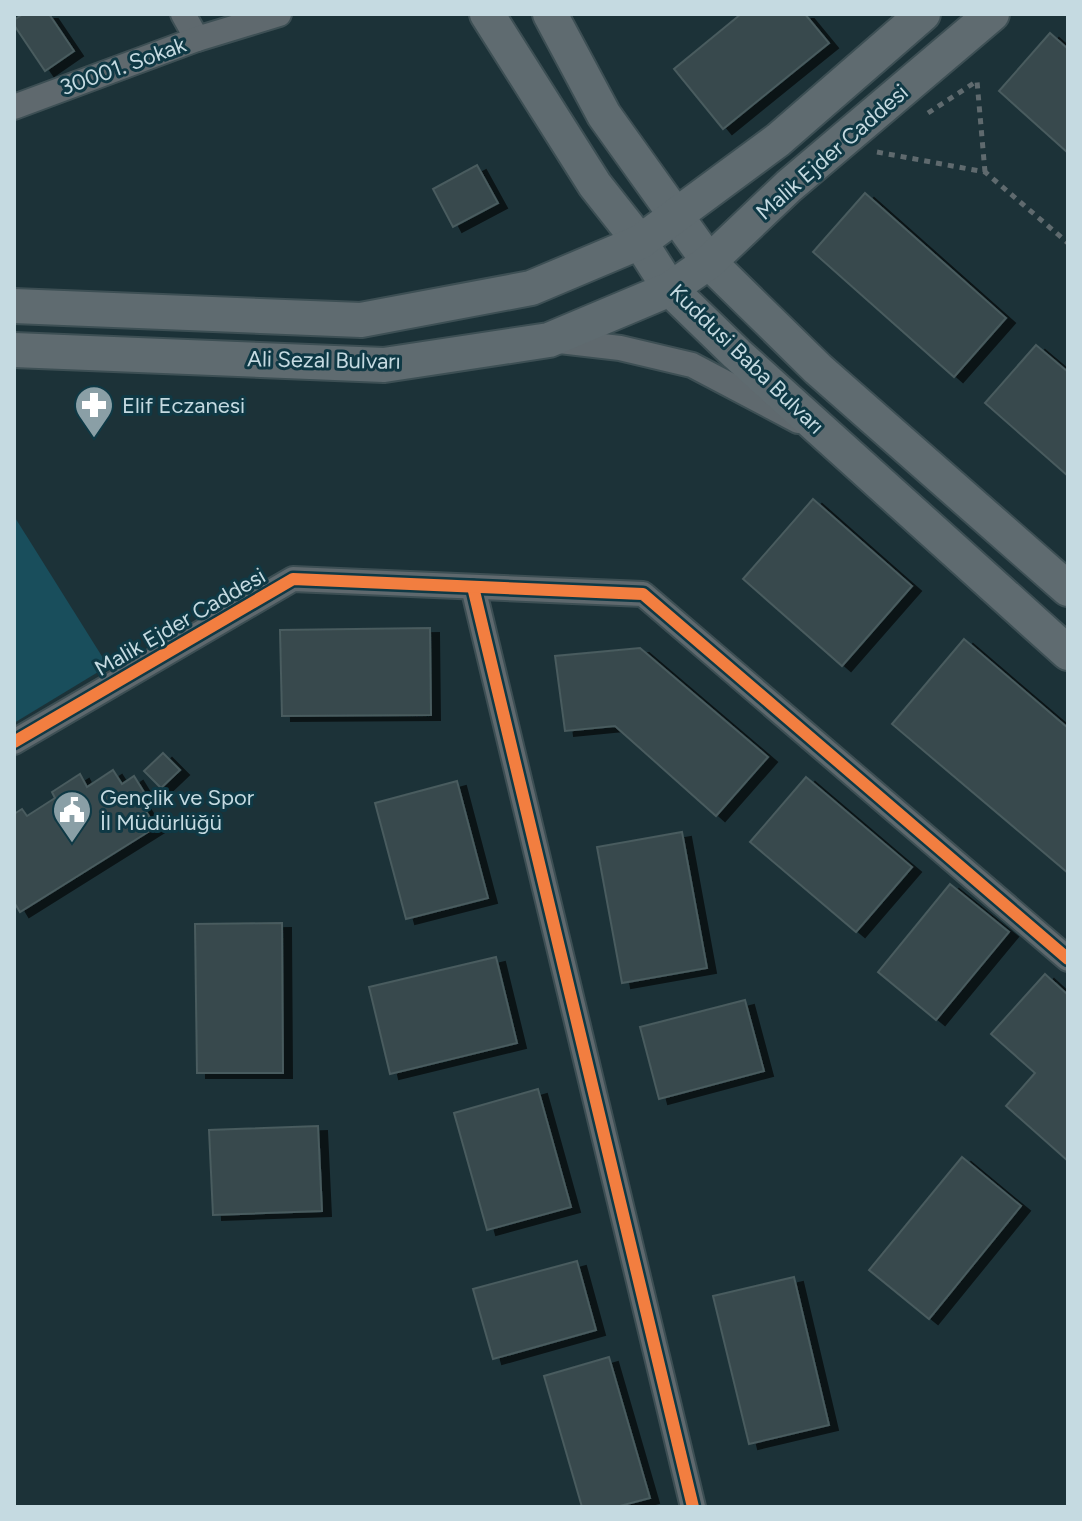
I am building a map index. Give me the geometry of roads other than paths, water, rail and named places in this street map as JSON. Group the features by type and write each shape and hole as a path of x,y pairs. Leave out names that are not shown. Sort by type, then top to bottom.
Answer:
{"main road":[{"name":"Kuddusi Baba Bulvarı","path":"487,14 595,185 640,242 670,289 737,354 1068,653"},
{"name":"Kuddusi Baba Bulvarı","path":"550,14 604,115 709,262 818,369 1068,589"},
{"name":"Malik Ejder Caddesi","path":"640,242 778,140 923,14"},
{"name":"Malik Ejder Caddesi","path":"670,289 709,262 789,186 992,14"},
{"name":"Ali Sezal Bulvarı","path":"14,306 361,320 531,288 640,242"},
{"name":"Ali Sezal Bulvarı","path":"14,350 384,365 549,340 670,289"}],"street":[{"path":"183,14 197,39"},
{"name":"30001. Sokak","path":"14,107 197,39 279,14"},
{"path":"549,340 620,348 692,365 828,436"},
{"name":"Malik Ejder Caddesi","path":"14,742 293,579 643,594 1068,959"},
{"path":"473,587 693,1507"}],"place":[{"name":"Elif Eczanesi","path":"94,439"},
{"name":"Gençlik ve Spor İl Müdürlüğü","path":"72,844"}]}
